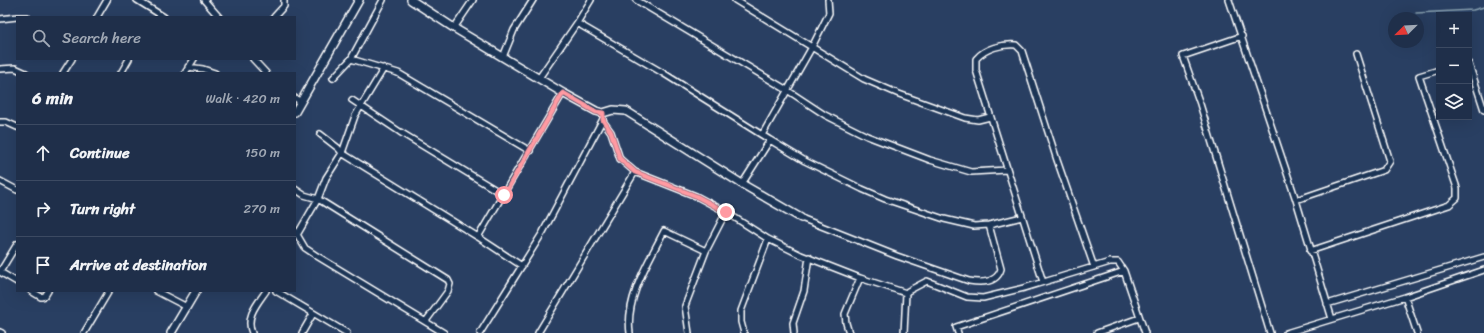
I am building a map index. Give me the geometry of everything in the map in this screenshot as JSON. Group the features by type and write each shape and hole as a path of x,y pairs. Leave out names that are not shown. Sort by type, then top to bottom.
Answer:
{"street":[{"path":"98,16 107,0"},
{"path":"136,0 156,15"},
{"path":"204,0 218,16"},
{"path":"275,16 284,6 284,0"},
{"path":"298,100 359,0"},
{"path":"333,78 351,59 383,0"},
{"path":"411,0 454,28 603,117 611,132 620,159 635,172 696,196 726,212 768,239 860,278 906,293"},
{"path":"454,28 473,0"},
{"path":"503,57 514,30 532,0"},
{"path":"539,78 591,0"},
{"path":"636,0 787,90 825,115 867,136 930,160 971,172 1007,170"},
{"path":"735,0 864,79 899,94 971,120 990,117"},
{"path":"762,135 812,47 829,13 828,0"},
{"path":"1229,0 1296,200 1310,251 1332,319"},
{"path":"0,19 16,17"},
{"path":"577,23 663,73 805,161 885,200 968,225 989,225 1022,217"},
{"path":"1242,36 1183,56 1202,111 1270,333"},
{"path":"1043,282 976,70 976,59 980,54 1002,45 1016,45 1022,51 1059,167 1094,267"},
{"path":"1296,200 1384,170 1390,161 1356,54"},
{"path":"351,59 398,73 530,151"},
{"path":"64,72 71,60"},
{"path":"121,72 128,60"},
{"path":"186,72 193,60"},
{"path":"254,60 265,72"},
{"path":"188,67 212,72"},
{"path":"0,69 15,68 24,72"},
{"path":"384,68 360,106 342,153 326,178 318,199 296,233 305,248 444,333"},
{"path":"1310,251 1449,205 1457,198 1457,188 1419,76 1436,71"},
{"path":"1472,73 1484,110"},
{"path":"478,237 563,93"},
{"path":"352,100 400,132 504,195"},
{"path":"480,333 544,232 603,117 614,110 626,111 742,184 801,218 897,256 969,281 978,283 994,279 1000,274 1002,269 989,225"},
{"path":"0,122 6,122 16,127"},
{"path":"320,134 342,153 522,266"},
{"path":"742,184 770,140"},
{"path":"538,333 635,172"},
{"path":"0,181 16,189"},
{"path":"296,190 304,196 318,199 448,280 450,284 448,291 426,321"},
{"path":"690,333 685,306 706,251 726,212"},
{"path":"630,333 629,317 640,278 664,231 706,251"},
{"path":"744,333 740,317 741,311 768,239"},
{"path":"16,246 0,272 16,281"},
{"path":"794,333 793,324 804,291 809,257"},
{"path":"1327,304 1484,258"},
{"path":"906,293 927,281 967,296 978,298 1024,288 1110,262 1118,262 1124,271 1145,333"},
{"path":"1286,333 1405,297 1484,270"},
{"path":"958,333 956,327 1124,271"},
{"path":"849,333 845,314 860,278"},
{"path":"34,292 41,297 45,296 47,292"},
{"path":"84,333 108,292"},
{"path":"158,292 187,307"},
{"path":"171,333 195,292"},
{"path":"252,333 248,323 265,292"},
{"path":"278,292 347,333"},
{"path":"904,333 906,293"},
{"path":"1405,297 1417,333"},
{"path":"302,333 313,314"},
{"path":"1097,333 1139,318"}],"waterway":[{"path":"1424,13 1473,10 1484,7"}],"route":[{"path":"504,195 563,93 596,112 603,113 603,120 611,132 620,159 635,172 696,196 726,212"}]}
